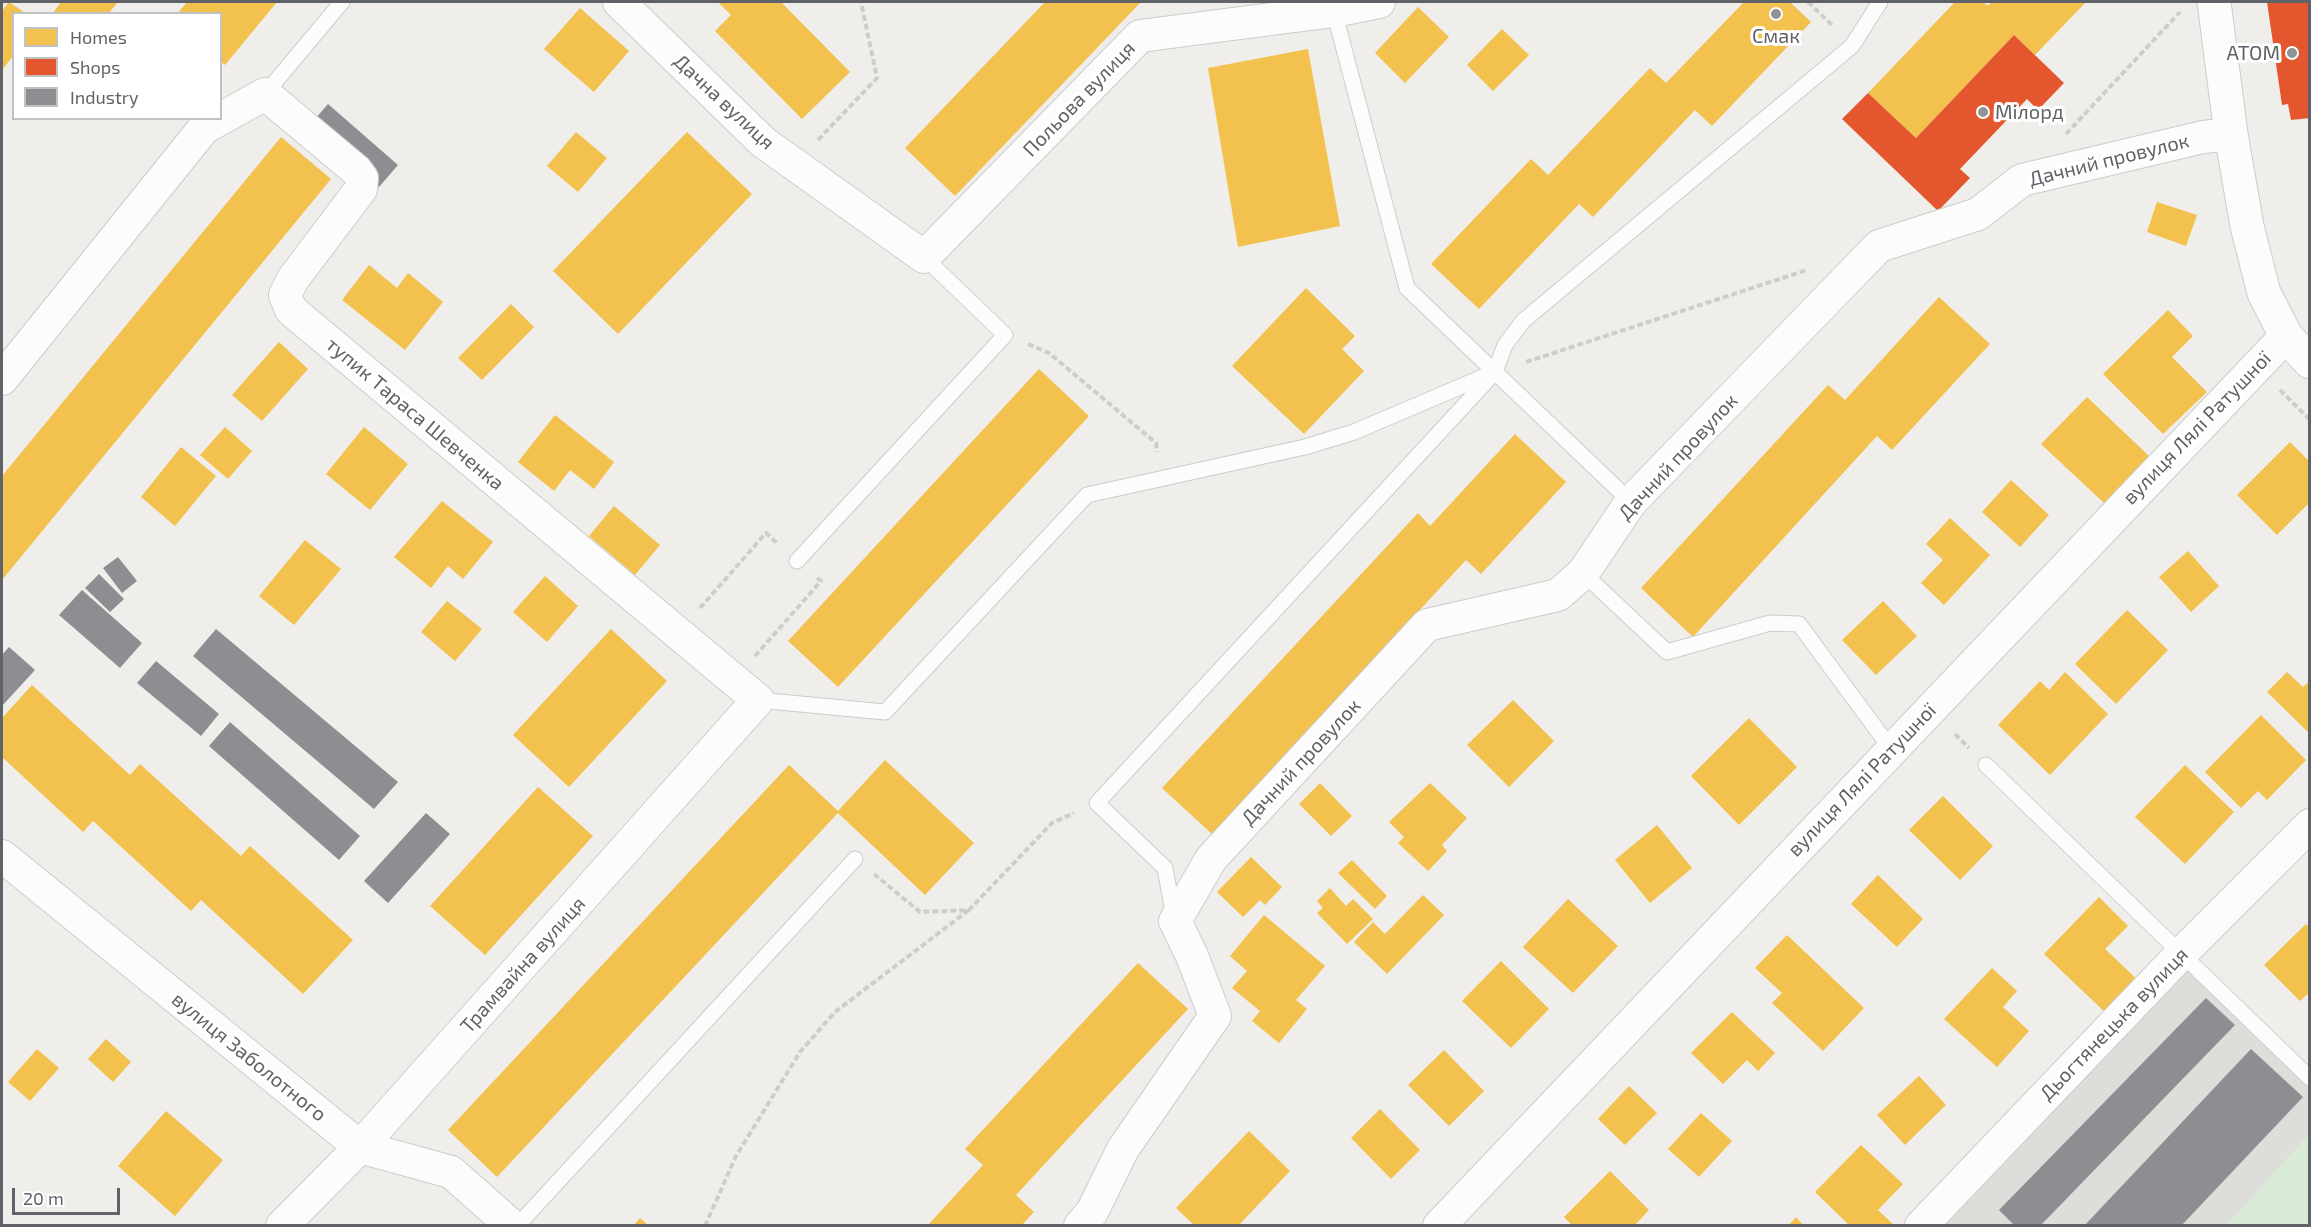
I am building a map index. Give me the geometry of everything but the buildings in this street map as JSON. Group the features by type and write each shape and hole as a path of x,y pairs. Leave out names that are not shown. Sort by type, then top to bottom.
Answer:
{"street":[{"name":"Дачна вулиця","path":"620,2 763,142 924,257"},
{"name":"Польова вулиця","path":"924,257 1140,36 1334,11 1379,2"},
{"path":"2199,5 2231,134 2247,226 2264,293 2286,336 2310,362"},
{"path":"222,118 266,94"},
{"name":"тупик Тараса Шевченка","path":"266,94 356,170 362,178 361,189 293,279 285,295 291,310 758,700"},
{"path":"2,380 204,128 219,120"},
{"name":"Дачний провулок","path":"1175,921 1211,860 1428,625 1558,595 1583,573 1631,502 1879,246 1978,214 2022,180 2203,137 2231,134"},
{"name":"вулиця Лялі Ратушної","path":"1439,1226 2286,336"},
{"name":"Трамвайна вулиця","path":"282,1226 360,1147 758,700"},
{"name":"Дьогтянецька вулиця","path":"1926,1223 2181,954 2310,825"},
{"name":"вулиця Заболотного","path":"2,856 360,1147 451,1172 512,1226"},
{"path":"1080,1226 1092,1212 1123,1149 1215,1016 1192,956 1175,921"}],"lane":[{"path":"266,94 342,2"},
{"path":"1175,921 1165,868 1097,803 1495,372 1505,345 1523,321 1852,45 1880,2"},
{"path":"1334,11 1407,288 1631,502"},
{"path":"797,561 1005,335 924,257"},
{"path":"758,700 885,712 1087,495 1305,447 1344,435 1495,372"},
{"path":"1583,573 1667,652 1770,622 1799,624 1891,749"},
{"path":"1986,765 2310,1078"},
{"path":"517,1226 855,859"}],"path":[{"path":"795,165 877,78 861,2"},
{"path":"1808,2 1852,45"},
{"path":"2063,137 2199,5"},
{"path":"1495,372 1811,268"},
{"path":"1005,335 1049,353 1156,442 1161,478"},
{"path":"678,633 766,533 821,581 734,680"},
{"path":"1930,710 1986,765"},
{"path":"705,1226 736,1156 800,1052 835,1012 969,910 1052,824 1097,803"},
{"path":"855,859 921,912 969,910"}],"shaded area":[{"path":"2181,954 2309,1078 2309,1135 2227,1225 1929,1226"}],"green space":[{"path":"2309,1135 2309,1225 2227,1225"}],"place":[{"name":"Смак","path":"1776,14"},
{"name":"АТОМ","path":"2292,53"},
{"name":"Мілорд","path":"1983,112"}]}
